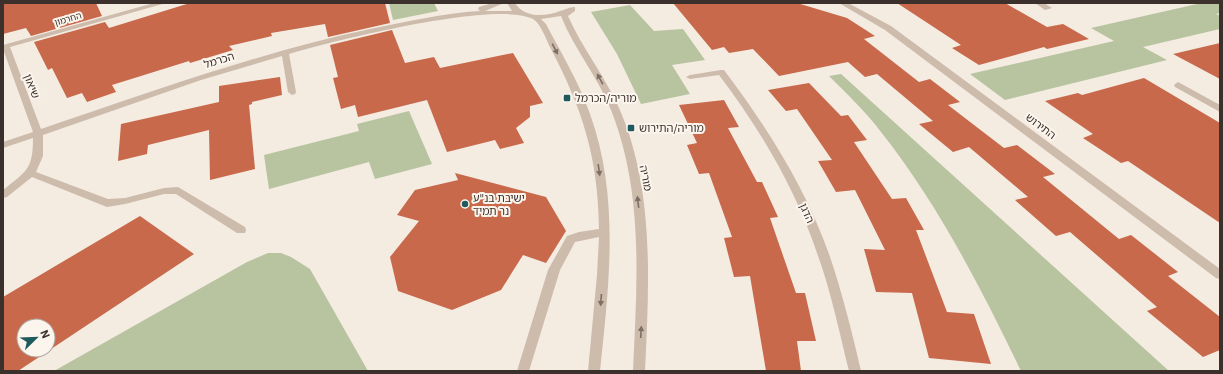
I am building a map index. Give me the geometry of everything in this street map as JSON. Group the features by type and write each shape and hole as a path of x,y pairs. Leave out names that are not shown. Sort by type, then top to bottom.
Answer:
{"street":[{"name":"החרמון","path":"4,47 162,3"},
{"name":"הכרמל","path":"447,18 500,3"},
{"path":"512,3 513,7 542,24 574,86 585,114 597,155 603,196 605,232 603,278 594,371"},
{"name":"התירוש","path":"843,3 888,28 1220,275"},
{"path":"1039,3 1048,8"},
{"name":"הכרמל","path":"3,145 197,78 285,52 369,32 447,18 496,12 529,15 556,15 575,5"},
{"name":"מוריה","path":"575,5 564,16 615,109 629,152 637,194 641,226 642,265 639,371"},
{"name":"שיאון","path":"4,47 38,133"},
{"path":"285,52 292,92"},
{"name":"הדגן","path":"690,77 721,72 757,121 792,180 817,237 831,278 855,371"},
{"path":"1178,85 1220,109"},
{"path":"3,195 31,173 38,156 38,133"},
{"path":"31,173 106,203 125,201 164,191 178,190 240,230"},
{"path":"523,370 554,270 571,239 579,236 605,232"}],"green space":[{"path":"389,3 434,3 438,11 393,20"},
{"path":"1195,3 1220,3 1220,13 1216,14 1220,16 1220,29 1143,47 1167,60 1005,100 970,74 1114,41 1091,28 1197,4"},
{"path":"630,5 654,31 683,29 705,60 672,65 690,94 641,104 617,54 591,12"},
{"path":"841,74 1169,371 1021,371 974,278 940,217 902,160 875,125 856,103 829,76"},
{"path":"409,111 432,164 375,179 369,162 269,189 264,155 359,131 357,124"},
{"path":"268,253 281,253 291,257 310,269 368,371 54,371 247,262"}],"building":[{"path":"3,3 96,3 102,16 31,36 26,28 3,34"},
{"path":"190,3 385,3 390,23 328,37 325,24 271,33 272,36 229,46 233,50 190,63 189,61 112,85 116,92 87,102 82,93 67,98 52,68 48,70 34,42 105,22 109,28"},
{"path":"673,3 797,3 847,18 875,36 864,39 919,82 930,79 960,102 948,105 1004,148 1017,145 1055,174 1043,177 1119,239 1131,235 1178,272 1168,276 1220,317 1220,350 1203,357 1147,311 1157,307 1070,232 1056,236 1015,200 1028,197 969,147 953,152 919,124 933,121 877,74 865,77 848,62 779,76 753,49 729,53 724,47 712,50"},
{"path":"897,3 1005,3 1047,27 1063,24 1089,39 1047,49 1044,47 979,65 952,48 961,45"},
{"path":"392,30 405,63 434,57 440,68 513,53 543,103 530,106 530,117 516,128 524,143 500,149 495,140 447,152 427,100 358,117 355,105 341,109 333,78 338,77 330,45"},
{"path":"1220,43 1220,79 1173,54"},
{"path":"280,77 282,95 252,102 252,104 249,105 255,169 210,180 209,130 148,145 147,154 118,161 121,124 219,102 219,86"},
{"path":"1144,78 1220,123 1220,223 1128,161 1121,163 1083,138 1093,134 1045,101 1078,93 1082,95"},
{"path":"809,83 841,116 848,115 867,140 854,142 892,199 906,198 924,230 916,230 947,312 974,314 991,364 929,358 912,293 876,292 864,249 885,250 855,190 836,192 818,161 832,160 797,109 786,111 768,90"},
{"path":"724,100 739,127 728,128 757,182 762,182 778,217 770,218 796,293 805,293 816,341 797,341 801,371 766,371 750,276 734,277 724,238 732,237 709,173 699,174 687,145 697,143 679,105"},
{"path":"455,173 546,197 566,231 546,263 523,255 501,290 452,310 398,291 390,257 419,221 397,215 415,190 458,180"},
{"path":"140,216 194,254 56,346 56,318 16,318 16,358 38,358 18,371 3,371 3,297"}],"place":[{"name":"מוריה/הכרמל","path":"567,98"},
{"name":"מוריה/התירוש","path":"631,128"},
{"name":"ישיבת בנ\"ע נר תמיד","path":"465,204"}]}
